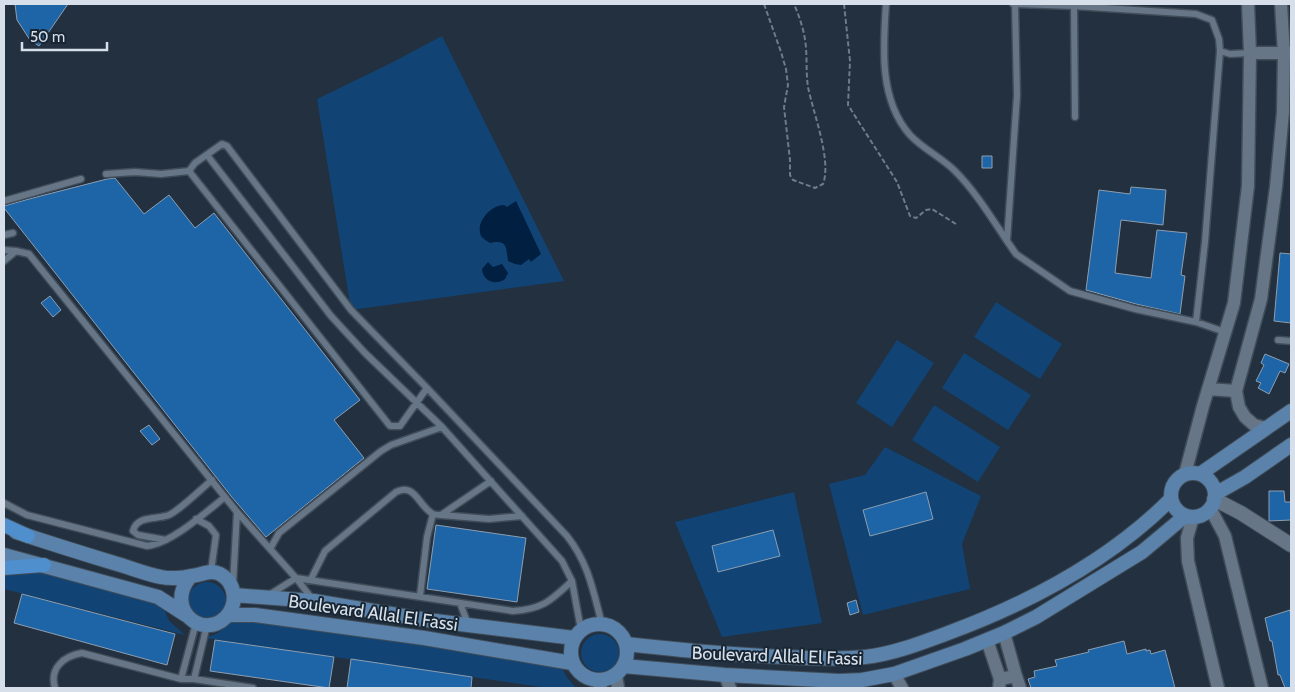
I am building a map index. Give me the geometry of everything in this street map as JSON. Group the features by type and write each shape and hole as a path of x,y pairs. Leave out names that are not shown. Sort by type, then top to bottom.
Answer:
{"main road":[{"path":"1291,411 1200,474 1185,474 1172,487 1171,500 1176,509 1189,516 1205,513 1213,500 1291,445"},
{"path":"1200,474 1211,482 1213,500"},
{"name":"Boulevard Allal El Fassi","path":"626,644 702,653 818,659 866,657 889,653 993,616 1030,599 1106,553 1142,527 1171,500"},
{"name":"Boulevard Allal El Fassi","path":"619,676 728,682 862,680 894,674 988,640 1036,617 1142,552 1189,516"},
{"path":"4,525 28,536"},
{"path":"4,529 162,578 190,577 211,571 220,574 228,580 233,592 233,606 228,615 222,620 196,621 158,596 4,555"},
{"path":"4,568 44,565"},
{"path":"190,577 183,585 180,595 181,606 196,621"},
{"name":"Boulevard Allal El Fassi","path":"233,592 314,601 469,625 578,634"},
{"name":"Boulevard Allal El Fassi","path":"228,615 255,615 433,640 572,663"},
{"path":"594,624 602,624 610,626 617,631 626,644 627,652 619,676 608,679 600,684 582,676 572,663 571,646 578,634 594,624"}],"street":[{"path":"1185,474 1234,303 1248,186 1250,53 1248,4"},
{"path":"1266,428 1254,425 1245,417 1239,408 1236,391 1261,299 1276,187 1288,53 1280,4"},
{"path":"1250,53 1288,53"},
{"path":"1208,389 1236,391"},
{"path":"1213,500 1242,514 1291,545"},
{"path":"1213,500 1225,536 1262,688"},
{"path":"1189,516 1187,538 1188,562 1218,688"},
{"path":"1004,632 1020,688"},
{"path":"988,640 999,684 1016,676"},
{"path":"894,674 902,688"}],"lane":[{"path":"886,4 884,64 887,89 898,119 911,136 954,170 984,207 1016,254 1070,291 1135,309 1196,322 1225,332"},
{"path":"1007,241 1017,95 1014,4 1196,14 1212,20 1219,39 1220,51 1205,242 1196,322"},
{"path":"1074,6 1074,117"},
{"path":"1220,51 1230,54 1250,53"},
{"path":"106,174 135,172 161,174 189,170 195,163 222,144 227,146 351,310 428,388 578,550 585,564 602,624"},
{"path":"206,155 331,316 442,427 562,561 572,581 578,634"},
{"path":"189,170 388,424 393,427 400,426 428,388"},
{"path":"4,201 81,179"},
{"path":"4,235 13,233"},
{"path":"4,250 29,254 237,512 314,601"},
{"path":"4,261 16,251"},
{"path":"1278,340 1291,341"},
{"path":"270,549 279,533 380,451 391,445 442,427"},
{"path":"166,540 138,535 133,531 134,524 139,520 148,520 169,514 212,480"},
{"path":"441,515 491,481"},
{"path":"311,579 325,550 402,489 410,491 433,514 489,519 522,516"},
{"path":"4,503 27,515 137,545 147,546 166,540 225,496"},
{"path":"233,592 237,512"},
{"path":"420,596 433,514"},
{"path":"196,519 209,526 216,535 211,571"},
{"path":"267,597 296,578 513,611 531,610 543,606 572,581"},
{"path":"460,603 469,625"},
{"path":"180,679 196,621"},
{"path":"194,679 196,621"},
{"path":"55,688 53,683 54,671 62,661 71,655 82,653 180,679 194,679 253,688"}],"path":[{"path":"764,4 786,70 788,85 784,107 790,175 793,180 815,188 823,184 826,170 818,124 808,87 806,48 802,27 794,4"},
{"path":"844,4 850,61 848,105 897,182 910,216 916,218 926,210 932,209 956,224"}],"shaded area":[{"path":"442,36 564,281 351,310 317,99"},
{"path":"516,201 541,254 531,262 529,259 521,265 508,261 505,246 500,242 490,243 481,236 480,231 482,220 489,211 499,206 504,205 507,207"},
{"path":"488,262 493,267 502,264 508,273 505,279 494,282 485,277 482,269"},
{"path":"996,302 1062,344 1040,379 974,337"},
{"path":"897,340 934,363 892,427 856,403"},
{"path":"964,353 1031,395 1008,430 942,388"},
{"path":"934,405 1000,447 978,482 912,440"},
{"path":"885,447 981,496 962,544 970,589 863,615 829,484 865,475"},
{"path":"794,492 822,623 722,637 675,522"},
{"path":"4,563 162,604 169,621 185,635 4,589"},
{"path":"207,582 220,588 226,601 220,614 207,620 194,614 188,601 194,588"},
{"path":"234,618 561,666 566,676 576,688 548,688 205,638 218,633"},
{"path":"600,634 614,639 619,653 614,667 600,672 586,667 581,653 586,639"}],"building":[{"path":"15,4 68,4 39,46 30,40 17,20"},
{"path":"982,156 992,156 992,168 982,168"},
{"path":"115,178 144,214 169,195 195,228 214,213 360,400 334,420 364,458 266,537 231,496 4,208 4,206 29,199"},
{"path":"1131,187 1166,190 1163,225 1121,220 1115,273 1151,278 1157,230 1187,233 1181,275 1185,276 1180,314 1086,290 1099,190 1130,194"},
{"path":"1280,253 1291,254 1291,323 1274,321"},
{"path":"50,296 61,310 53,317 41,303"},
{"path":"1265,354 1289,364 1285,373 1280,371 1269,394 1258,388 1261,383 1256,381 1264,365 1261,363"},
{"path":"149,425 160,439 152,445 140,431"},
{"path":"1269,491 1284,491 1285,502 1291,502 1291,520 1269,521"},
{"path":"926,492 933,519 870,536 863,510"},
{"path":"436,525 526,538 517,602 427,589"},
{"path":"773,530 780,556 718,572 712,546"},
{"path":"22,594 175,634 167,665 14,623"},
{"path":"856,600 859,612 850,615 847,603"},
{"path":"1290,610 1291,688 1285,688 1280,675 1278,675 1272,641 1270,641 1265,618"},
{"path":"215,640 334,657 329,688 210,671"},
{"path":"1124,641 1127,654 1146,649 1146,651 1150,650 1151,654 1165,650 1175,688 1031,688 1028,679 1035,677 1034,671 1057,666 1055,660"},
{"path":"351,659 472,677 471,688 347,688"}]}
